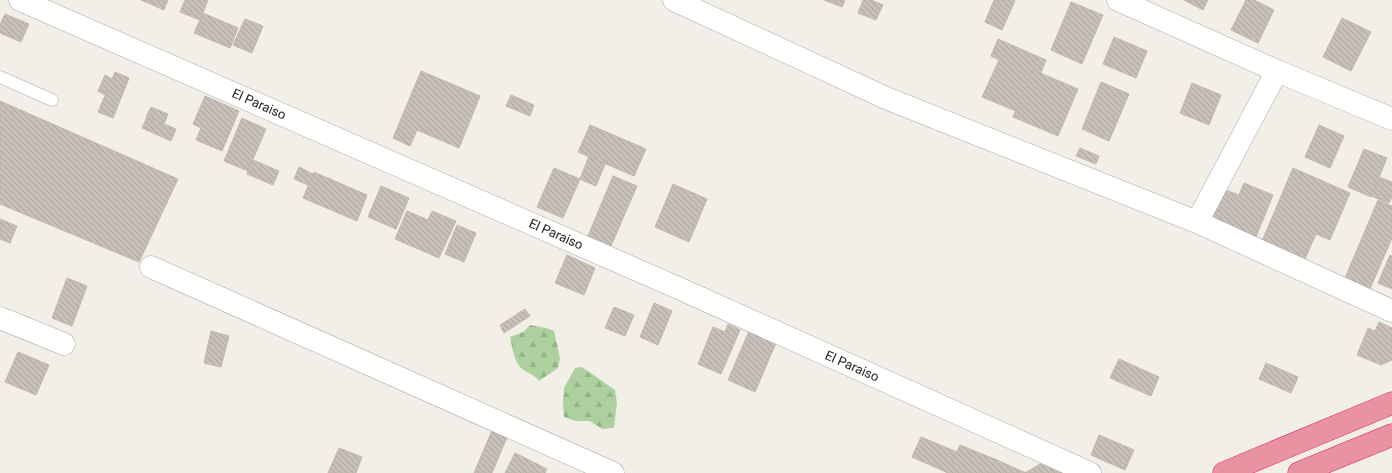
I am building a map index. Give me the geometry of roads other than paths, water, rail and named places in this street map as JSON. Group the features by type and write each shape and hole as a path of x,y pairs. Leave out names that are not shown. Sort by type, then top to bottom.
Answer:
{"highway":[{"path":"1224,473 1392,403"},
{"path":"1299,473 1392,435"}],"street":[{"name":"El Paraiso","path":"20,0 676,286 1090,473"},
{"path":"674,0 886,98 1197,222 1392,311"},
{"path":"1118,0 1277,71 1392,119"},
{"path":"1197,222 1277,71"},
{"path":"151,267 614,473"},
{"path":"0,318 64,344"}],"lane":[{"path":"0,77 52,100"}]}
